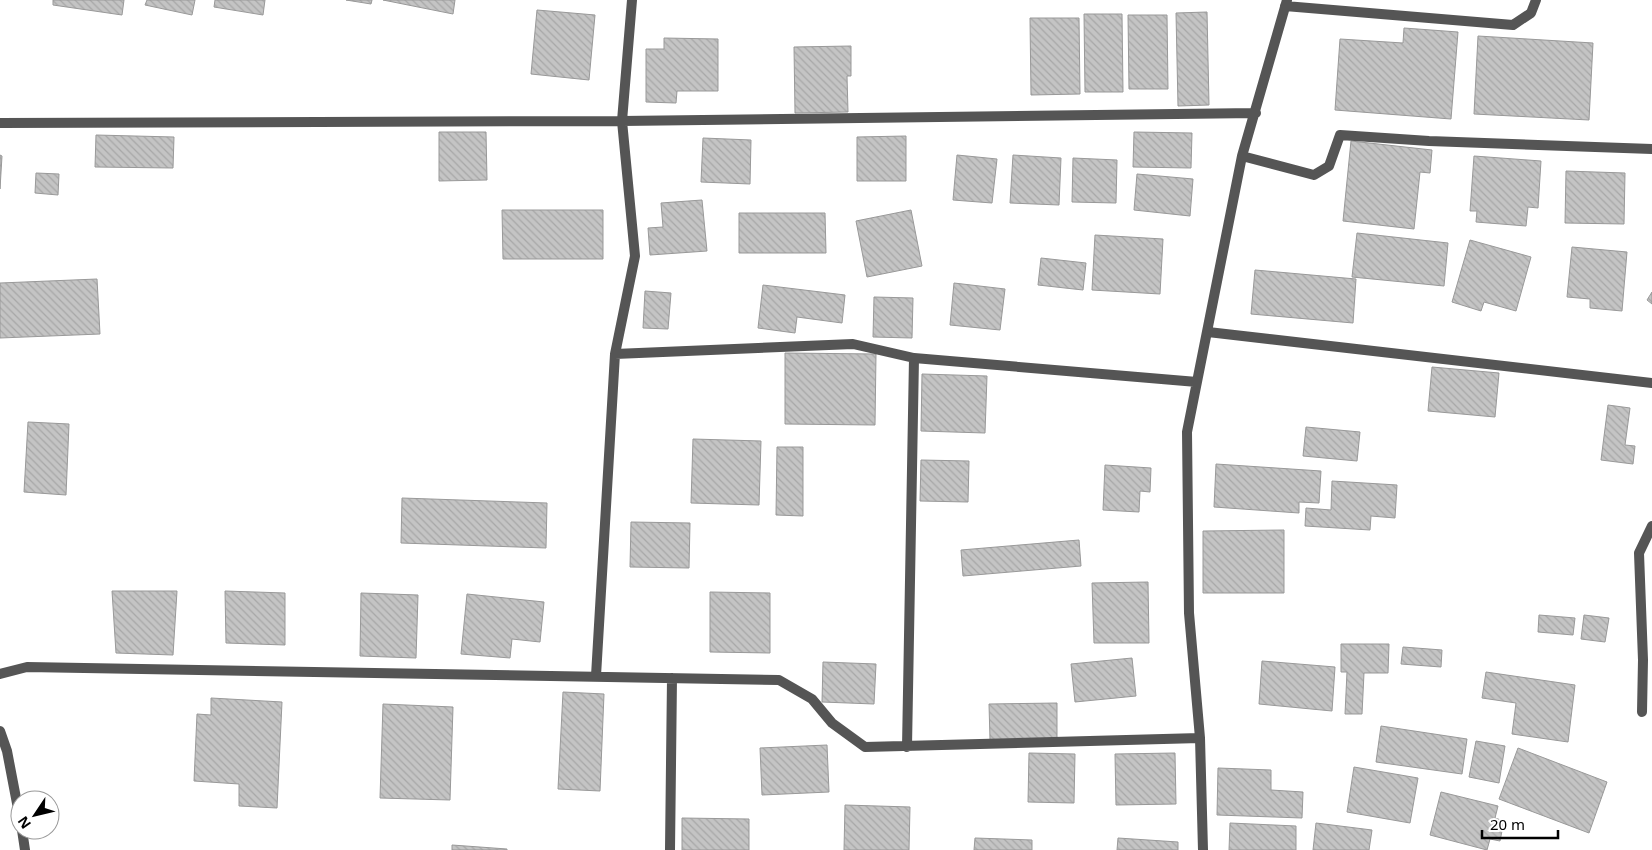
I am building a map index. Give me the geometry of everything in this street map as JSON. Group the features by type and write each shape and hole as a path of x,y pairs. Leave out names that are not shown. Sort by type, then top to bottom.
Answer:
{"street":[{"path":"596,676 615,354 635,256 622,121 632,0"},
{"path":"1203,850 1200,738 1189,613 1187,432 1242,156 1256,113 1286,3 1513,25 1531,13 1536,0"},
{"path":"0,123 622,121 1256,113"},
{"path":"1242,156 1314,175 1329,166 1340,135 1652,149"},
{"path":"1208,332 1652,383"},
{"path":"615,354 853,344 914,358 1197,382"},
{"path":"907,748 914,358"},
{"path":"1642,712 1643,660 1639,553 1652,526"},
{"path":"0,674 26,667 779,680 812,699 832,722 864,747 907,748 1200,738"},
{"path":"670,850 672,678"},
{"path":"0,731 7,751 14,790"}],"building":[{"path":"53,0 124,0 122,15 53,5"},
{"path":"147,0 195,0 192,15 145,5"},
{"path":"215,0 265,0 263,15 214,7"},
{"path":"346,0 372,0 371,4"},
{"path":"383,0 455,0 453,14"},
{"path":"537,10 595,15 589,80 531,74"},
{"path":"1207,12 1209,105 1178,106 1176,13"},
{"path":"1084,14 1122,14 1123,92 1085,92"},
{"path":"1128,15 1167,15 1168,89 1129,89"},
{"path":"1030,18 1079,18 1080,94 1031,95"},
{"path":"1404,28 1458,32 1451,119 1335,110 1340,39 1403,43"},
{"path":"1478,36 1593,43 1589,120 1474,114"},
{"path":"664,38 718,39 718,91 677,91 676,103 646,102 646,49 664,49"},
{"path":"851,46 851,76 847,76 848,112 795,113 794,47"},
{"path":"439,132 486,132 487,180 439,181"},
{"path":"1134,132 1192,133 1191,168 1133,167"},
{"path":"96,135 174,137 173,168 95,167"},
{"path":"906,136 906,181 857,181 857,137"},
{"path":"703,138 751,140 750,184 701,182"},
{"path":"1351,141 1432,150 1430,173 1420,172 1414,229 1343,221"},
{"path":"0,155 2,156 0,189"},
{"path":"957,155 997,159 992,203 953,200"},
{"path":"1013,155 1061,158 1059,205 1010,203"},
{"path":"1474,156 1541,161 1538,208 1528,207 1526,226 1476,222 1477,211 1470,211"},
{"path":"1073,158 1117,160 1116,203 1072,202"},
{"path":"1566,171 1625,173 1624,224 1565,223"},
{"path":"36,173 59,174 58,195 35,193"},
{"path":"1137,174 1193,179 1190,216 1134,210"},
{"path":"702,200 707,251 650,255 648,228 663,227 661,203"},
{"path":"502,210 603,210 603,259 503,259"},
{"path":"911,210 922,266 867,277 856,221"},
{"path":"739,213 825,213 826,253 739,253"},
{"path":"1357,233 1448,243 1444,286 1352,277"},
{"path":"1095,235 1163,239 1160,294 1092,290"},
{"path":"1470,240 1531,257 1516,311 1484,302 1481,311 1452,302"},
{"path":"1572,247 1627,252 1622,311 1590,308 1590,299 1567,297"},
{"path":"1041,258 1086,263 1083,290 1038,285"},
{"path":"1255,270 1356,279 1353,323 1251,314"},
{"path":"97,279 100,334 0,338 0,283"},
{"path":"954,283 1005,289 1000,330 950,325"},
{"path":"763,285 845,295 842,323 797,317 795,333 758,328"},
{"path":"645,291 671,293 668,329 643,328"},
{"path":"1652,292 1652,304 1647,300"},
{"path":"874,297 913,298 912,338 873,337"},
{"path":"785,353 876,354 875,425 785,424"},
{"path":"1432,367 1499,373 1495,417 1428,411"},
{"path":"922,374 987,376 985,433 921,431"},
{"path":"1608,405 1630,408 1625,445 1635,446 1633,464 1601,460"},
{"path":"28,422 69,424 66,495 24,492"},
{"path":"1306,427 1360,432 1357,461 1303,456"},
{"path":"693,439 761,441 759,505 691,503"},
{"path":"777,447 803,447 803,516 776,515"},
{"path":"921,460 969,461 968,502 920,501"},
{"path":"1216,464 1321,471 1319,503 1299,502 1299,513 1214,507"},
{"path":"1105,465 1151,468 1150,492 1140,491 1139,512 1103,510"},
{"path":"1332,481 1397,485 1395,518 1371,516 1370,530 1305,526 1306,508 1331,510"},
{"path":"402,498 547,503 546,548 401,543"},
{"path":"631,522 690,523 689,568 630,567"},
{"path":"1284,530 1284,593 1203,593 1203,531"},
{"path":"1079,540 1081,566 963,576 961,550"},
{"path":"1148,582 1149,643 1094,643 1092,583"},
{"path":"112,591 177,591 173,655 116,653"},
{"path":"225,591 285,593 285,645 226,643"},
{"path":"710,592 770,593 770,653 710,652"},
{"path":"361,593 418,595 416,658 360,656"},
{"path":"467,594 544,602 540,642 512,639 510,658 461,654"},
{"path":"1539,615 1575,618 1573,635 1538,632"},
{"path":"1584,615 1609,618 1605,642 1581,639"},
{"path":"1341,644 1389,644 1388,673 1364,673 1362,714 1345,714 1347,672 1341,672"},
{"path":"1403,647 1442,650 1441,667 1401,664"},
{"path":"1132,658 1136,696 1075,702 1071,664"},
{"path":"1262,661 1335,667 1332,711 1259,704"},
{"path":"823,662 876,664 874,704 822,702"},
{"path":"1486,672 1575,685 1568,742 1512,734 1516,703 1482,698"},
{"path":"563,692 604,694 600,791 558,789"},
{"path":"211,698 282,702 277,808 239,806 239,784 194,781 197,714 211,715"},
{"path":"1057,703 1057,740 990,740 989,704"},
{"path":"383,704 453,707 450,800 380,798"},
{"path":"1381,726 1467,739 1462,774 1376,762"},
{"path":"1476,741 1505,746 1499,783 1469,777"},
{"path":"827,745 829,792 762,795 760,748"},
{"path":"1518,748 1607,782 1589,833 1499,799"},
{"path":"1029,753 1075,754 1074,803 1028,802"},
{"path":"1175,753 1176,804 1116,805 1115,754"},
{"path":"1354,767 1418,778 1410,823 1347,812"},
{"path":"1218,768 1271,770 1271,790 1303,792 1302,818 1217,815"},
{"path":"1441,792 1498,806 1495,818 1504,821 1500,841 1490,839 1487,850 1430,835"},
{"path":"845,805 910,807 909,850 844,850"},
{"path":"682,818 749,819 749,850 682,850"},
{"path":"1230,823 1296,826 1296,850 1229,850"},
{"path":"1316,823 1372,830 1369,850 1313,850"},
{"path":"975,838 1032,840 1032,850 974,850"},
{"path":"1118,838 1178,842 1178,850 1117,850"},
{"path":"452,845 507,849 507,850 452,850"}]}
